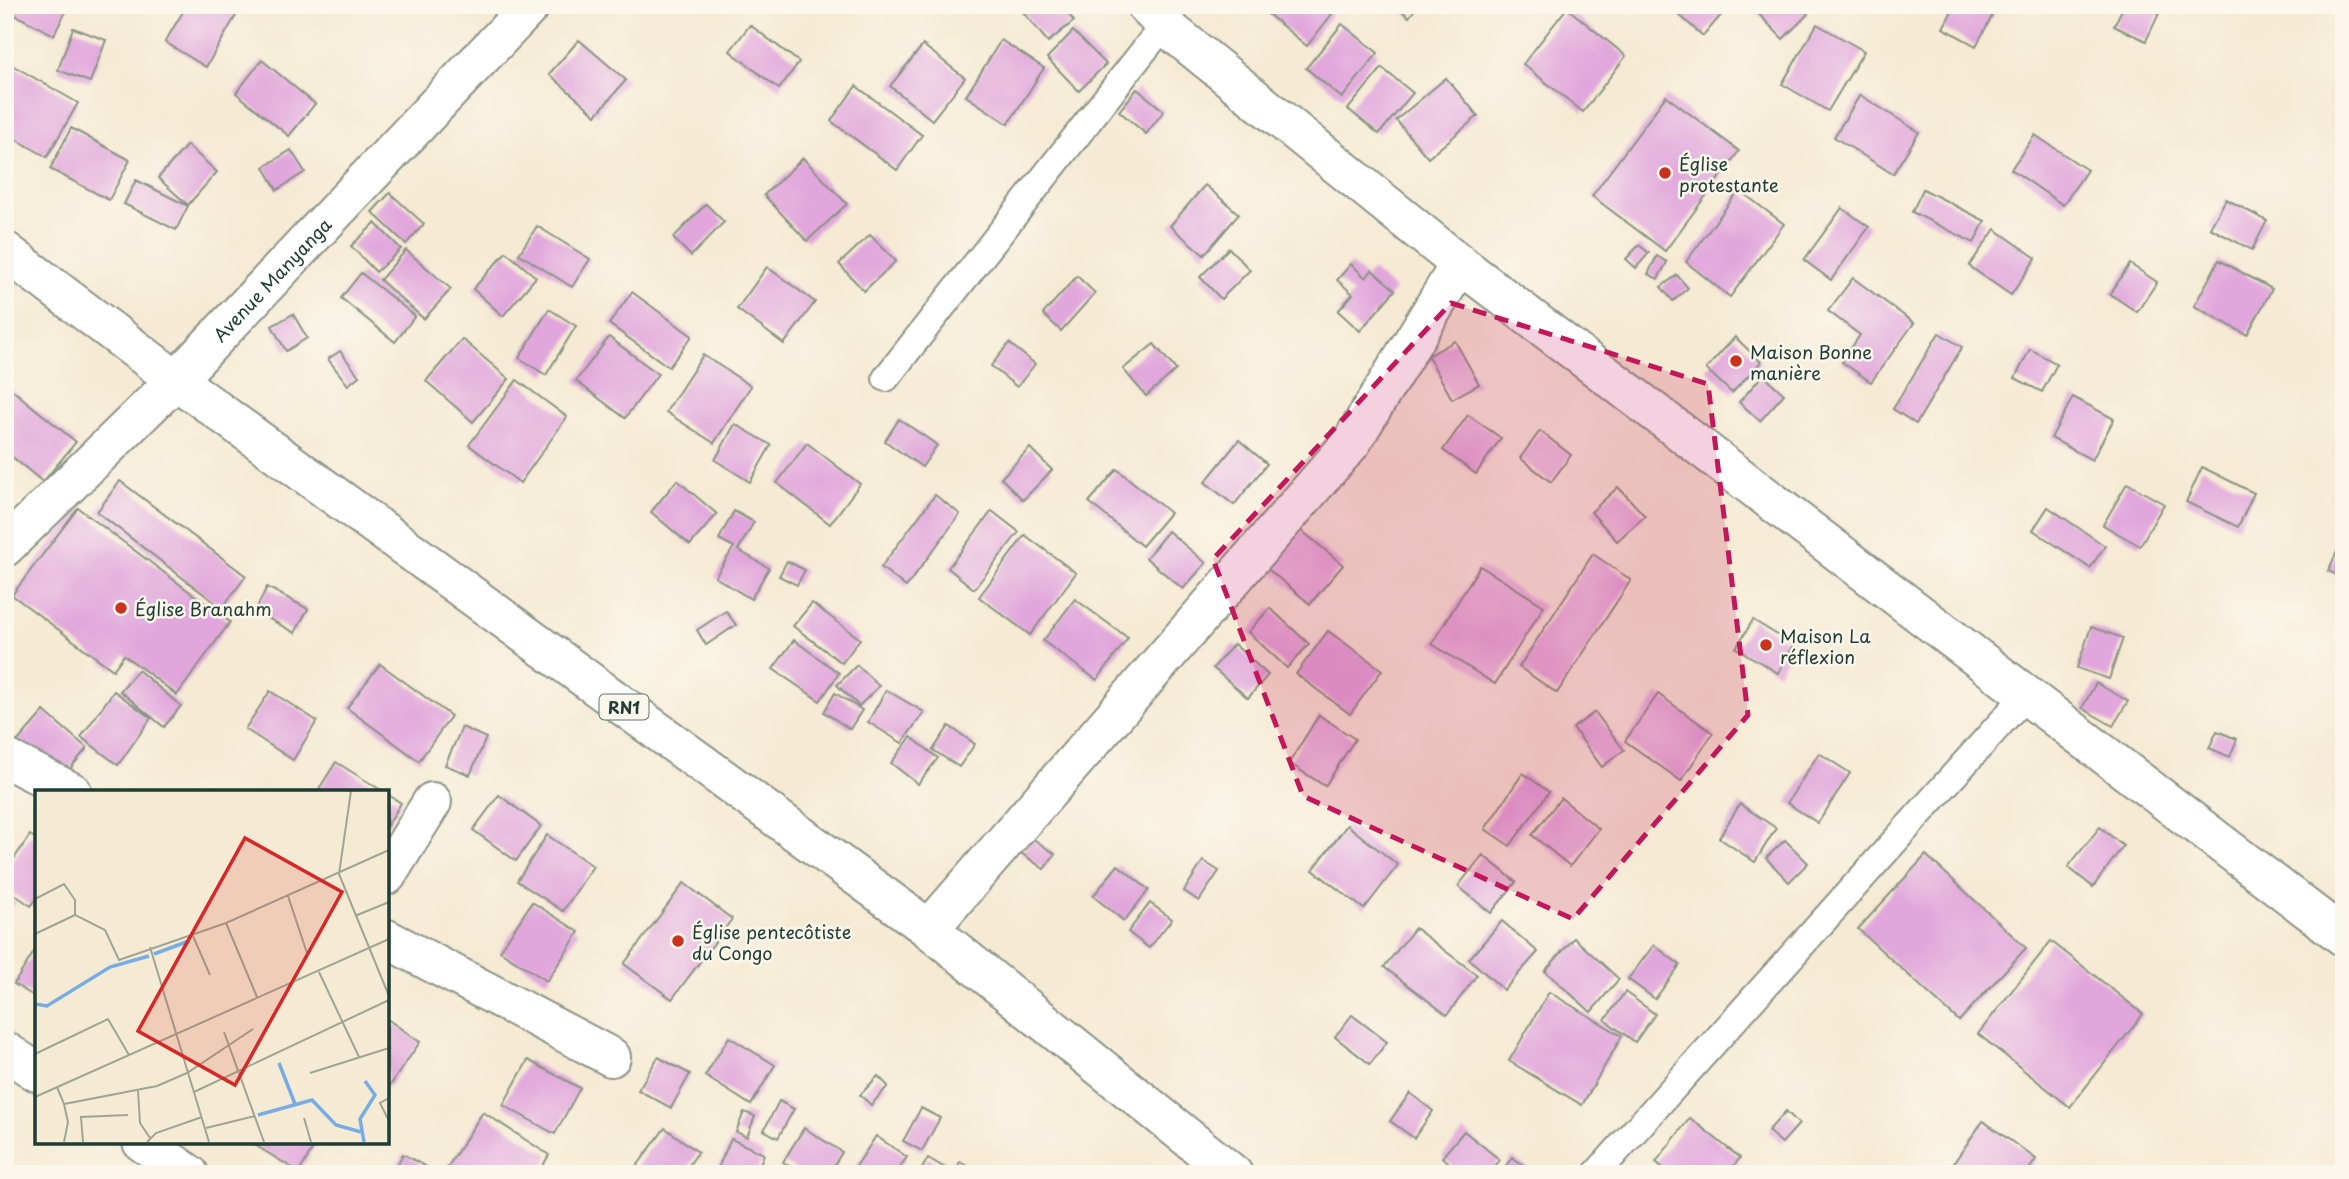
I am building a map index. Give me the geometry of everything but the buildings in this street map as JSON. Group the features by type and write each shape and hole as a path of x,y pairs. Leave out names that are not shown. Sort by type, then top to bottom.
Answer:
{"main road":[{"name":"Avenue Manyanga","path":"5,547 176,380 531,5"},
{"path":"1155,15 1460,264 2344,937"},
{"name":"RN1","path":"5,251 176,380 929,929 1233,1174"},
{"path":"929,929 1351,443 1460,264"},
{"path":"5,758 68,790"},
{"path":"388,873 432,802"},
{"path":"388,940 611,1057"},
{"path":"5,1051 35,1071"},
{"path":"148,1152 189,1174"}],"lane":[{"path":"886,378 1155,15"},
{"path":"1596,1174 2026,695"}],"highlighted area":[{"path":"1451,303 1708,384 1748,715 1573,919 1303,796 1213,559"}],"place":[{"name":"Église protestante","path":"1665,173"},
{"name":"Maison Bonne manière","path":"1736,361"},
{"name":"Église Branahm","path":"121,608"},
{"name":"Maison La réflexion","path":"1766,645"},
{"name":"Église pentecôtiste du Congo","path":"678,941"}]}
